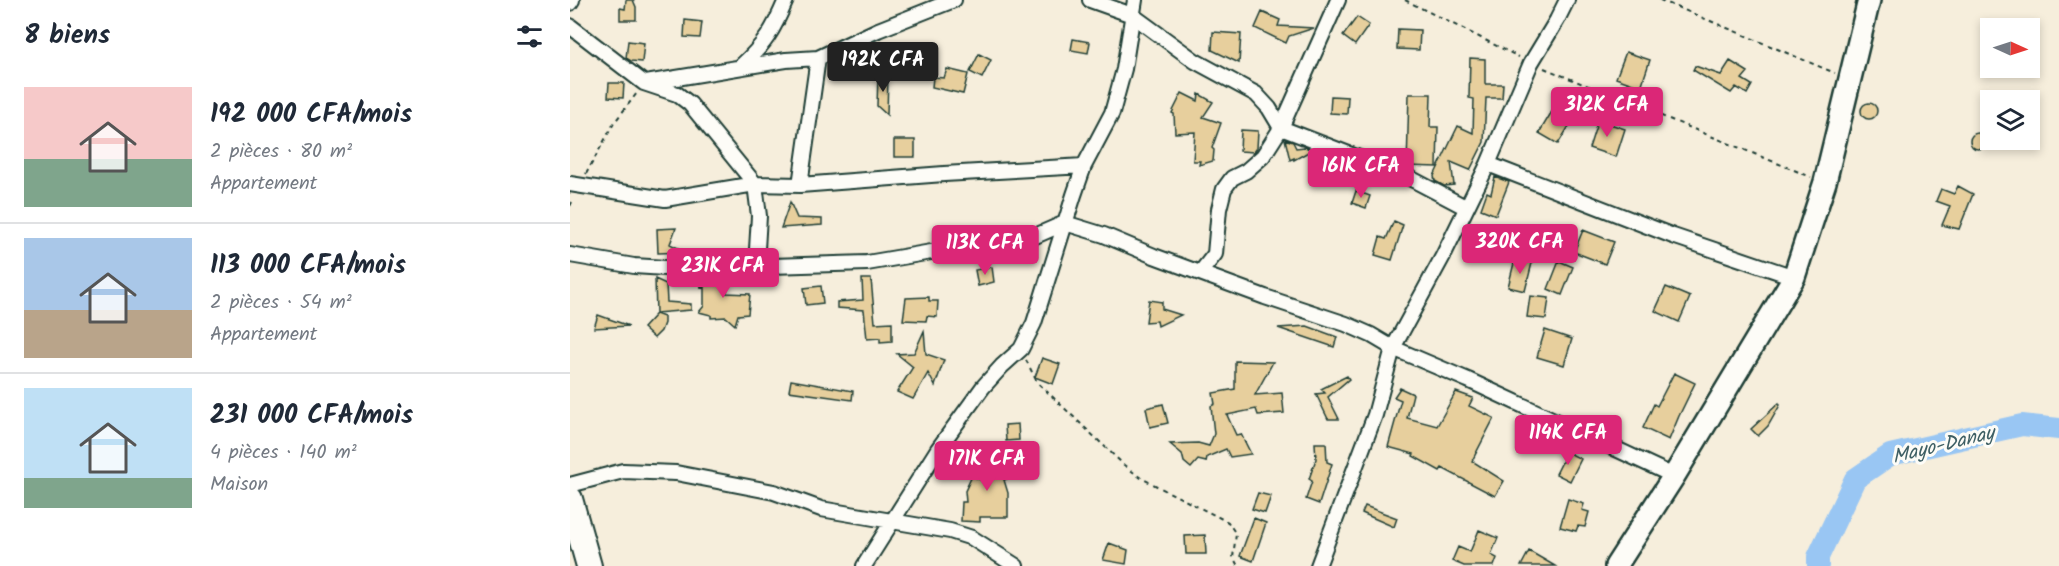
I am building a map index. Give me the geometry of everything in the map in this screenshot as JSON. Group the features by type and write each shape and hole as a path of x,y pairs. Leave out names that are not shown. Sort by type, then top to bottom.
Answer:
{"highway":[{"path":"570,499 589,566"}],"main road":[{"path":"1616,566 1674,476 1794,277 1825,182 1848,79 1869,0"}],"street":[{"path":"740,67 769,37 786,0"},
{"path":"644,83 786,60 818,58 878,30 954,0"},
{"path":"1090,0 1132,15 1195,61 1256,94 1269,108 1281,128 1406,176 1465,207"},
{"path":"864,566 938,449 982,387 1021,350 1040,307 1084,166 1112,113 1124,69 1135,0"},
{"path":"1200,273 1215,254 1219,209 1224,189 1232,178 1246,171 1263,156 1281,128 1338,0"},
{"path":"1318,566 1375,415 1393,348 1443,256 1488,164 1531,63 1567,0"},
{"path":"570,26 644,83 676,94 690,104 756,184 759,216 756,266"},
{"path":"800,185 818,58"},
{"path":"1488,164 1673,236 1794,277"},
{"path":"575,184 665,199 756,184 800,185 1084,166"},
{"path":"570,255 634,266 681,269 867,263 984,243 1026,240 1065,223 1104,235 1264,297 1346,324 1393,348 1468,380 1674,476"},
{"path":"570,485 623,471 676,473 774,492 821,509 950,531 972,538 1016,566"}],"path":[{"path":"1405,0 1531,63 1825,182"},
{"path":"1660,0 1848,79"},
{"path":"570,206 575,184 614,123 644,83"},
{"path":"1021,350 1037,382 1124,465 1141,478 1228,522 1236,534 1233,557 1238,566"}],"building":[{"path":"626,0 633,0 636,7 636,20 620,20 620,8 625,9"},
{"path":"1262,12 1280,20 1278,26 1314,28 1289,36 1286,43 1255,28"},
{"path":"1357,17 1369,25 1355,45 1343,36"},
{"path":"685,20 702,22 700,38 684,37"},
{"path":"1398,29 1420,30 1419,50 1397,49"},
{"path":"1213,32 1241,34 1239,63 1212,50"},
{"path":"1073,39 1090,42 1088,53 1071,50"},
{"path":"628,41 644,43 642,62 626,58"},
{"path":"1626,52 1650,60 1641,87 1616,78"},
{"path":"979,54 991,60 982,78 970,72"},
{"path":"1470,58 1485,59 1485,84 1503,84 1502,98 1486,98 1484,142 1470,170 1451,162 1454,185 1444,186 1435,181 1434,176 1458,126 1473,133 1474,99 1469,98"},
{"path":"1730,61 1748,72 1742,79 1752,85 1747,94 1736,87 1731,93 1693,70 1695,66 1721,75"},
{"path":"947,69 968,74 963,94 932,87 933,77 944,78"},
{"path":"878,75 888,75 887,115 877,106"},
{"path":"609,83 624,83 623,98 608,97"},
{"path":"1182,93 1198,101 1199,94 1213,102 1203,117 1221,123 1212,148 1214,150 1213,161 1199,165 1200,161 1193,161 1195,132 1175,133 1174,114 1172,113"},
{"path":"1409,94 1431,94 1430,127 1438,127 1437,167 1407,166"},
{"path":"1331,96 1348,97 1347,114 1330,113"},
{"path":"1557,103 1576,115 1558,144 1539,133"},
{"path":"1866,103 1872,103 1877,111 1875,117 1866,119 1861,114 1861,108"},
{"path":"1598,120 1625,129 1616,157 1589,148"},
{"path":"1241,130 1258,131 1257,148 1254,152 1240,151"},
{"path":"1980,133 1980,149 1975,149 1970,144 1970,138"},
{"path":"1285,139 1293,142 1296,148 1305,147 1312,150 1290,160"},
{"path":"894,140 915,140 915,157 894,157"},
{"path":"1495,177 1509,182 1496,215 1481,209 1487,192 1491,194"},
{"path":"1958,186 1973,194 1959,229 1942,225 1950,206 1936,201 1941,189 1954,194"},
{"path":"1356,191 1370,196 1366,208 1352,203"},
{"path":"790,202 797,218 822,219 822,225 781,228"},
{"path":"1394,221 1403,225 1392,260 1375,255 1380,237 1386,239"},
{"path":"676,228 670,244 686,252 658,253 657,229"},
{"path":"1482,230 1488,232 1490,238 1488,244 1482,246 1476,244 1474,238 1476,232"},
{"path":"1583,230 1614,242 1605,264 1574,252"},
{"path":"1515,259 1532,263 1525,291 1508,287"},
{"path":"1559,261 1573,267 1562,295 1548,289"},
{"path":"992,267 994,282 978,286 975,270"},
{"path":"734,276 726,293 750,294 748,314 738,315 735,325 726,317 711,318 711,315 699,312 704,306 704,287 701,288 700,277"},
{"path":"655,279 666,284 667,302 691,304 691,310 656,313"},
{"path":"862,279 871,279 875,323 892,322 892,341 880,342 880,338 867,339 864,310 837,308 837,302 863,300"},
{"path":"821,286 823,303 806,305 804,288"},
{"path":"1666,287 1690,297 1679,322 1655,311"},
{"path":"1530,296 1549,298 1546,319 1527,317"},
{"path":"929,297 929,301 938,301 937,317 927,316 926,321 903,320 906,298"},
{"path":"1149,300 1162,302 1162,309 1181,315 1158,326 1157,321 1146,322"},
{"path":"656,314 664,317 664,323 661,331 654,338 643,328"},
{"path":"598,315 629,326 594,328"},
{"path":"1307,326 1337,337 1334,347 1278,328"},
{"path":"1545,330 1572,339 1564,365 1537,357"},
{"path":"924,331 926,354 944,360 935,386 928,373 913,399 897,392 913,367 897,354 914,353"},
{"path":"1042,358 1060,364 1053,384 1035,377"},
{"path":"1235,361 1273,362 1255,395 1282,393 1284,413 1258,415 1256,409 1227,415 1236,435 1241,434 1251,454 1230,457 1226,449 1207,457 1206,462 1198,460 1191,468 1184,462 1182,454 1170,444 1198,443 1209,446 1214,434 1211,406 1215,404 1213,393 1235,389"},
{"path":"1674,373 1695,383 1669,440 1643,428 1654,404 1657,406"},
{"path":"1347,376 1349,379 1328,397 1339,419 1328,419 1316,394 1325,393 1321,389"},
{"path":"791,380 853,391 852,400 789,391"},
{"path":"1400,388 1413,394 1407,418 1437,426 1456,392 1473,398 1469,406 1494,418 1472,461 1504,481 1495,496 1442,468 1440,471 1413,456 1414,454 1388,447 1401,400 1394,397"},
{"path":"1779,403 1768,426 1758,436 1751,429"},
{"path":"1163,404 1168,423 1150,427 1146,408"},
{"path":"1018,424 1019,440 1006,441 1005,425"},
{"path":"1315,443 1326,443 1327,462 1332,464 1319,504 1306,499 1312,481 1309,479 1316,459"},
{"path":"995,451 998,466 1008,462 1013,476 1004,480 1008,493 1008,517 980,517 980,522 961,521 962,502 966,502 965,491 972,476 986,482 979,455"},
{"path":"1567,452 1581,459 1570,481 1556,474"},
{"path":"1258,493 1271,496 1265,513 1252,509"},
{"path":"1568,499 1584,504 1582,510 1589,512 1585,527 1578,526 1576,531 1560,527"},
{"path":"1365,506 1397,518 1394,527 1362,513"},
{"path":"1254,518 1266,523 1253,561 1240,556"},
{"path":"1479,530 1498,538 1491,555 1497,558 1494,566 1464,566 1452,561 1458,547 1470,552"},
{"path":"1205,535 1206,554 1186,554 1185,536"},
{"path":"1109,543 1128,550 1126,564 1103,560"},
{"path":"1529,551 1555,566 1521,566"}],"waterway":[{"name":"Mayo-Danay","path":"1818,566 1818,557 1855,479 1890,455 2022,425 2059,429"}]}
